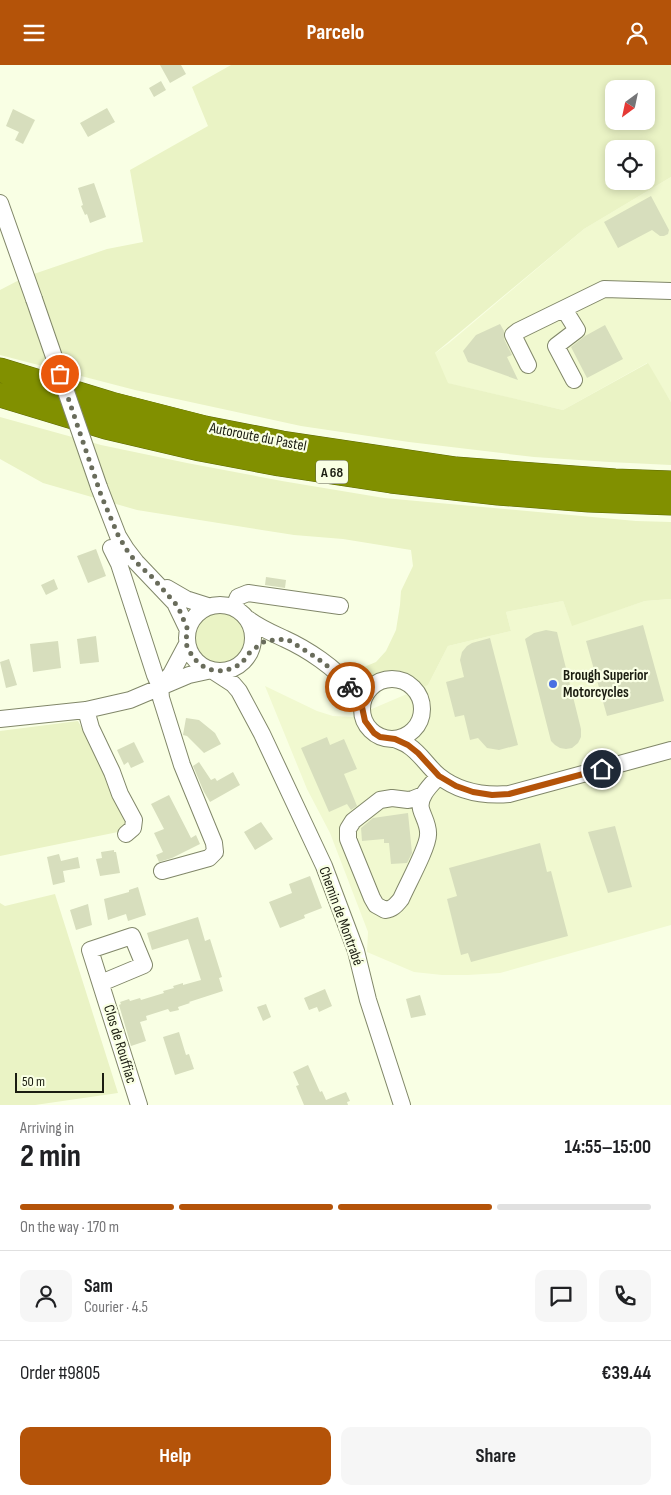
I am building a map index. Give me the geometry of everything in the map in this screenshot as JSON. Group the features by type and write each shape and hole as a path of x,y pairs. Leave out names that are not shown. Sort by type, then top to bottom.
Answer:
{"highway":[{"name":"Autoroute du Pastel","path":"0,370 111,404 205,428 282,443 456,469 615,481 671,483"},
{"name":"Autoroute du Pastel","path":"0,395 106,427 200,449 279,464 391,481 498,493 589,500 671,503"}],"street":[{"path":"0,203 99,487 118,535 136,562 175,603 187,636 189,651 198,663 213,670"},
{"path":"528,365 513,335 518,331 604,289 671,291"},
{"path":"564,309 577,331 556,345 574,380"},
{"path":"111,548 119,564 160,687 161,698 182,765 214,843 214,852 209,858 162,871"},
{"path":"152,577 177,595 208,606"},
{"path":"234,607 238,597 248,593 340,606"},
{"path":"160,687 172,674 193,617 197,612 208,606 223,604 239,610 260,628 287,639 338,674 350,686 362,707"},
{"path":"247,656 253,639 253,632 248,619"},
{"path":"0,719 86,710 130,701 189,675 213,670 231,669 241,664 247,656 265,641 287,639"},
{"name":"Chemin de Montrabé","path":"247,656 244,669 246,686 262,734"},
{"name":"Chemin de Montrabé","path":"213,670 233,684 239,691 262,734 320,857 356,951 399,1104"},
{"path":"338,674 362,684 375,683 390,678 412,685 423,705 421,721 407,736 395,739"},
{"path":"375,683 366,694 362,707 362,714 368,727 380,737 395,739 408,745 439,776 456,786 473,792 492,795 509,794 671,750"},
{"path":"86,710 91,729 112,772 120,794 134,820 134,828 126,834"},
{"path":"416,728 425,761"},
{"path":"423,795 421,809 427,826 426,845 401,899 396,906 385,910 376,905 372,898 348,839 348,829 352,821 380,800 392,798 408,800 423,795 439,776"},
{"name":"Clos de Rouffiac","path":"101,983 139,1105"}],"shaded area":[{"path":"231,65 671,65 671,177 655,187 655,140 605,140 605,190 649,190 584,229 435,353 448,383 563,410 648,363 671,402 671,465 534,457 409,442 301,426 135,390 0,355 0,290 25,277 107,249 143,242 130,170 208,126 192,87"},
{"path":"671,177 671,402 647,363 563,410 447,383 434,354 584,229 649,190 655,190 655,187"},
{"path":"0,417 101,445 282,481 384,498 636,521 671,522 671,599 645,601 572,626 563,601 506,612 511,631 448,646 428,685 422,688 414,679 399,674 387,673 367,678 355,677 333,663 364,667 376,662 386,651 396,630 401,591 413,566 411,550 343,539 294,535 137,510 43,483 0,459"},
{"path":"671,599 671,925 500,973 442,975 414,972 367,952 368,932 330,833 307,789 265,686 317,711 333,716 353,717 428,685 448,646 511,631 506,612 563,601 572,625 645,601"},
{"path":"214,611 224,611 238,618 245,632 245,642 238,656 224,663 214,663 204,659 197,652 193,642 193,632 197,622 204,615"},
{"path":"78,721 130,820 128,825 118,832 0,856 0,731"},
{"path":"55,894 118,1093 35,1105 0,1105 0,903 5,906"}],"building":[{"path":"160,65 181,65 186,74 170,83"},
{"path":"161,81 166,90 154,97 149,88"},
{"path":"107,108 115,122 88,137 80,123"},
{"path":"13,109 35,120 23,144 15,140 19,132 6,126"},
{"path":"94,183 106,217 90,223 87,214 85,215 81,206 83,205 78,188"},
{"path":"651,196 669,230 668,234 660,236 652,230 618,248 604,222"},
{"path":"500,324 504,331 504,339 512,355 507,357 518,380 468,362 463,351 476,335"},
{"path":"605,325 623,359 587,378 571,347 585,336"},
{"path":"96,549 106,576 88,583 77,556"},
{"path":"266,577 286,580 285,588 265,585"},
{"path":"54,579 58,589 46,595 41,585"},
{"path":"643,625 664,701 607,716 586,641"},
{"name":"Brough Superior Motorcycles","path":"546,630 557,632 581,729 581,737 572,748 560,748 551,741 525,639 534,633"},
{"path":"96,636 99,662 80,664 77,639"},
{"path":"490,638 518,745 499,750 487,748 478,738 470,740 464,715 455,717 446,682 464,677 460,660 462,652 467,646"},
{"path":"58,641 61,668 33,672 30,644"},
{"path":"9,659 17,685 6,688 0,662"},
{"path":"186,718 199,720 215,733 221,744 204,753 187,736 183,735"},
{"path":"327,737 330,745 344,739 357,769 344,774 357,806 351,810 347,804 329,812 301,748"},
{"path":"134,742 144,762 131,768 128,762 124,765 117,750"},
{"path":"199,762 211,780 215,778 217,781 233,772 240,785 210,802 193,766"},
{"path":"169,795 191,838 196,835 200,844 172,858 159,862 156,855 163,852 154,833 164,829 151,804"},
{"path":"408,813 412,853 407,863 391,864 389,843 384,843 384,839 362,841 361,828 373,818"},
{"path":"261,822 273,839 255,850 244,832"},
{"path":"615,826 632,887 608,893 588,832"},
{"path":"540,843 547,872 551,871 568,936 471,962 468,953 461,955 447,899 457,896 449,868"},
{"path":"114,850 120,873 100,876 96,859 102,858 101,852"},
{"path":"59,854 61,861 78,857 80,868 63,871 65,882 53,885 47,857"},
{"path":"310,876 322,908 304,915 305,918 280,928 269,902 292,893 289,884"},
{"path":"138,887 146,915 128,921 126,914 108,920 104,899 129,892 129,890"},
{"path":"88,904 92,925 76,930 70,910"},
{"path":"198,917 205,941 210,939 222,977 219,978 223,991 189,1002 178,1007 179,1010 170,1012 168,1009 146,1016 147,1020 140,1022 146,1041 131,1046 119,1005 121,1004 120,1002 129,999 130,1001 140,998 141,1000 164,993 163,991 174,988 173,986 201,980 188,939 152,950 147,933"},
{"path":"325,989 332,1006 319,1012 317,1007 309,1010 304,998"},
{"path":"420,995 426,1015 411,1018 406,999"},
{"path":"266,1004 271,1017 263,1021 257,1007"},
{"path":"179,1032 186,1055 189,1054 194,1069 175,1075 163,1037"},
{"path":"308,1065 320,1092 322,1091 326,1100 346,1092 350,1101 347,1102 348,1105 304,1105 296,1086 299,1085 293,1072"}],"way so far":[{"path":"60,374 101,495 118,535 136,562 152,577 179,609 187,628 186,644 193,658 204,667 225,671 241,664 250,652 265,641 287,639 317,658 338,674 350,687"}],"place":[{"name":"Brough Superior Motorcycles","path":"553,684"}],"route":[{"path":"350,687 362,707 362,714 368,727 374,733 380,737 395,739 408,745 439,776 456,786 473,792 492,795 509,794 602,769"}]}
